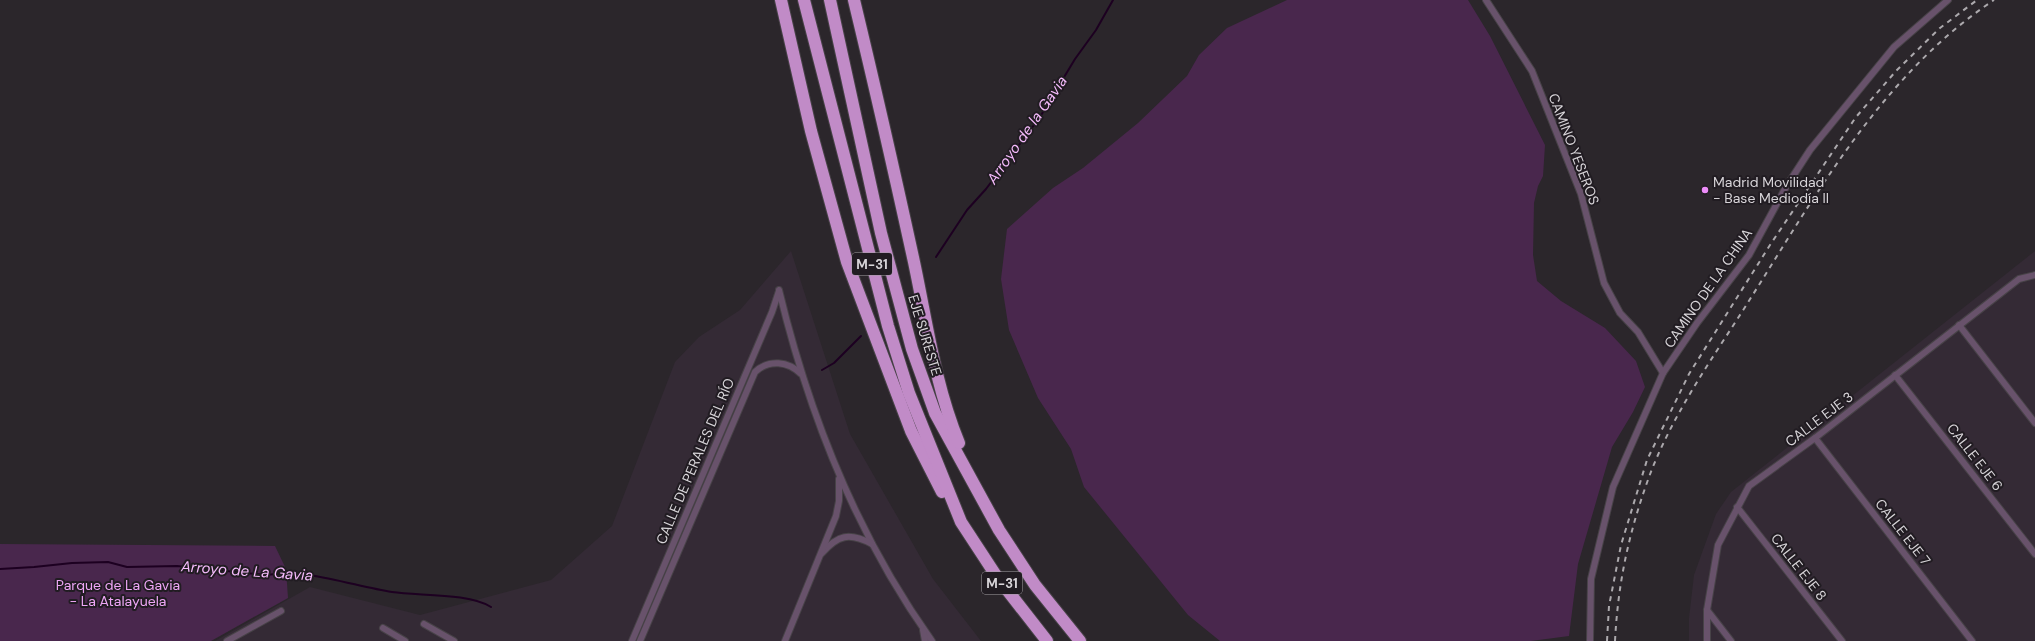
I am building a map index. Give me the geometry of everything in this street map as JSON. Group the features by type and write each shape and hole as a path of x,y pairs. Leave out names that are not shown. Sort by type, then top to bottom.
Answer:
{"highway":[{"path":"781,0 811,131 847,262 910,431 937,485 961,522"},
{"name":"M-31","path":"804,0 888,326 909,393 961,522 997,577 1047,641"},
{"name":"EJE SURESTE","path":"830,0 881,233 912,349 935,414 983,502 1035,585 1080,641"},
{"path":"854,0 914,263 936,374 948,416 983,502"}],"street":[{"name":"CAMINO YESEROS","path":"1486,0 1532,71 1581,194 1604,283 1620,313 1638,332 1662,373"},
{"name":"CAMINO DE LA CHINA","path":"1590,641 1591,579 1614,487 1662,373 1697,323 1750,255 1786,187 1810,150 1894,47 1948,0"},
{"name":"CALLE EJE 3","path":"1707,641 1707,610 1718,545 1749,486 1815,438 1958,325 2019,279 2034,275"},
{"name":"CALLE DE PERALES DEL RÍO","path":"632,641 772,312 779,290 802,375"},
{"path":"1958,325 2035,423"},
{"name":"CALLE DE PERALES DEL RÍO","path":"640,641 755,372 766,364 778,363 796,368 802,375"},
{"path":"802,375 822,434 839,475 872,544 932,641"},
{"name":"CALLE EJE 6","path":"1895,375 2035,554"},
{"name":"CALLE EJE 7","path":"1815,438 1972,641"},
{"path":"785,641 822,553 823,546 838,509 840,493 839,475"},
{"name":"CALLE EJE 8","path":"1737,507 1842,641"},
{"path":"822,553 836,540 847,537 859,538 872,544"},
{"path":"1707,610 1731,641"},
{"path":"227,641 281,612"},
{"path":"424,624 454,641"},
{"path":"922,627 925,641"},
{"path":"383,628 405,641"}],"shaded area":[{"path":"791,251 850,434 933,579 981,641 215,641 310,587 420,615 551,580 612,526 675,362 699,337 740,310"},
{"path":"2035,251 2035,641 1689,641 1689,618 1694,575 1716,514 1731,492"}],"green space":[{"path":"1287,0 1468,0 1490,36 1545,145 1543,176 1538,186 1534,203 1533,255 1537,281 1561,301 1605,328 1636,361 1645,387 1633,412 1612,447 1578,564 1569,636 1531,641 1220,641 1188,615 1084,487 1071,449 1038,398 1009,330 1001,279 1007,229 1053,188 1083,168 1138,123 1187,76 1199,55 1227,28"},
{"name":"Parque de La Gavia - La Atalayuela","path":"0,544 275,546 286,569 288,598 211,641 0,641"}],"waterway":[{"name":"Arroyo de la Gavia","path":"936,257 967,210 986,189 1040,117 1075,59 1096,30 1113,0"},
{"name":"Arroyo de la Gavia","path":"822,370 834,363 861,336"},
{"name":"Arroyo de La Gavia","path":"0,569 72,563 108,562 127,567 177,566 266,575 281,573 297,574 392,592 470,599 482,602 491,607"}],"railway":[{"path":"1607,641 1609,606 1621,545 1647,460 1689,374 1770,245 1856,117 1896,71 1940,28 1977,0"},
{"path":"1615,641 1622,578 1630,538 1642,497 1658,454 1694,388 1800,220 1855,138 1886,99 1918,63 1954,30 1994,0"}],"place":[{"name":"Madrid Movilidad - Base Mediodía II","path":"1705,190"}]}
